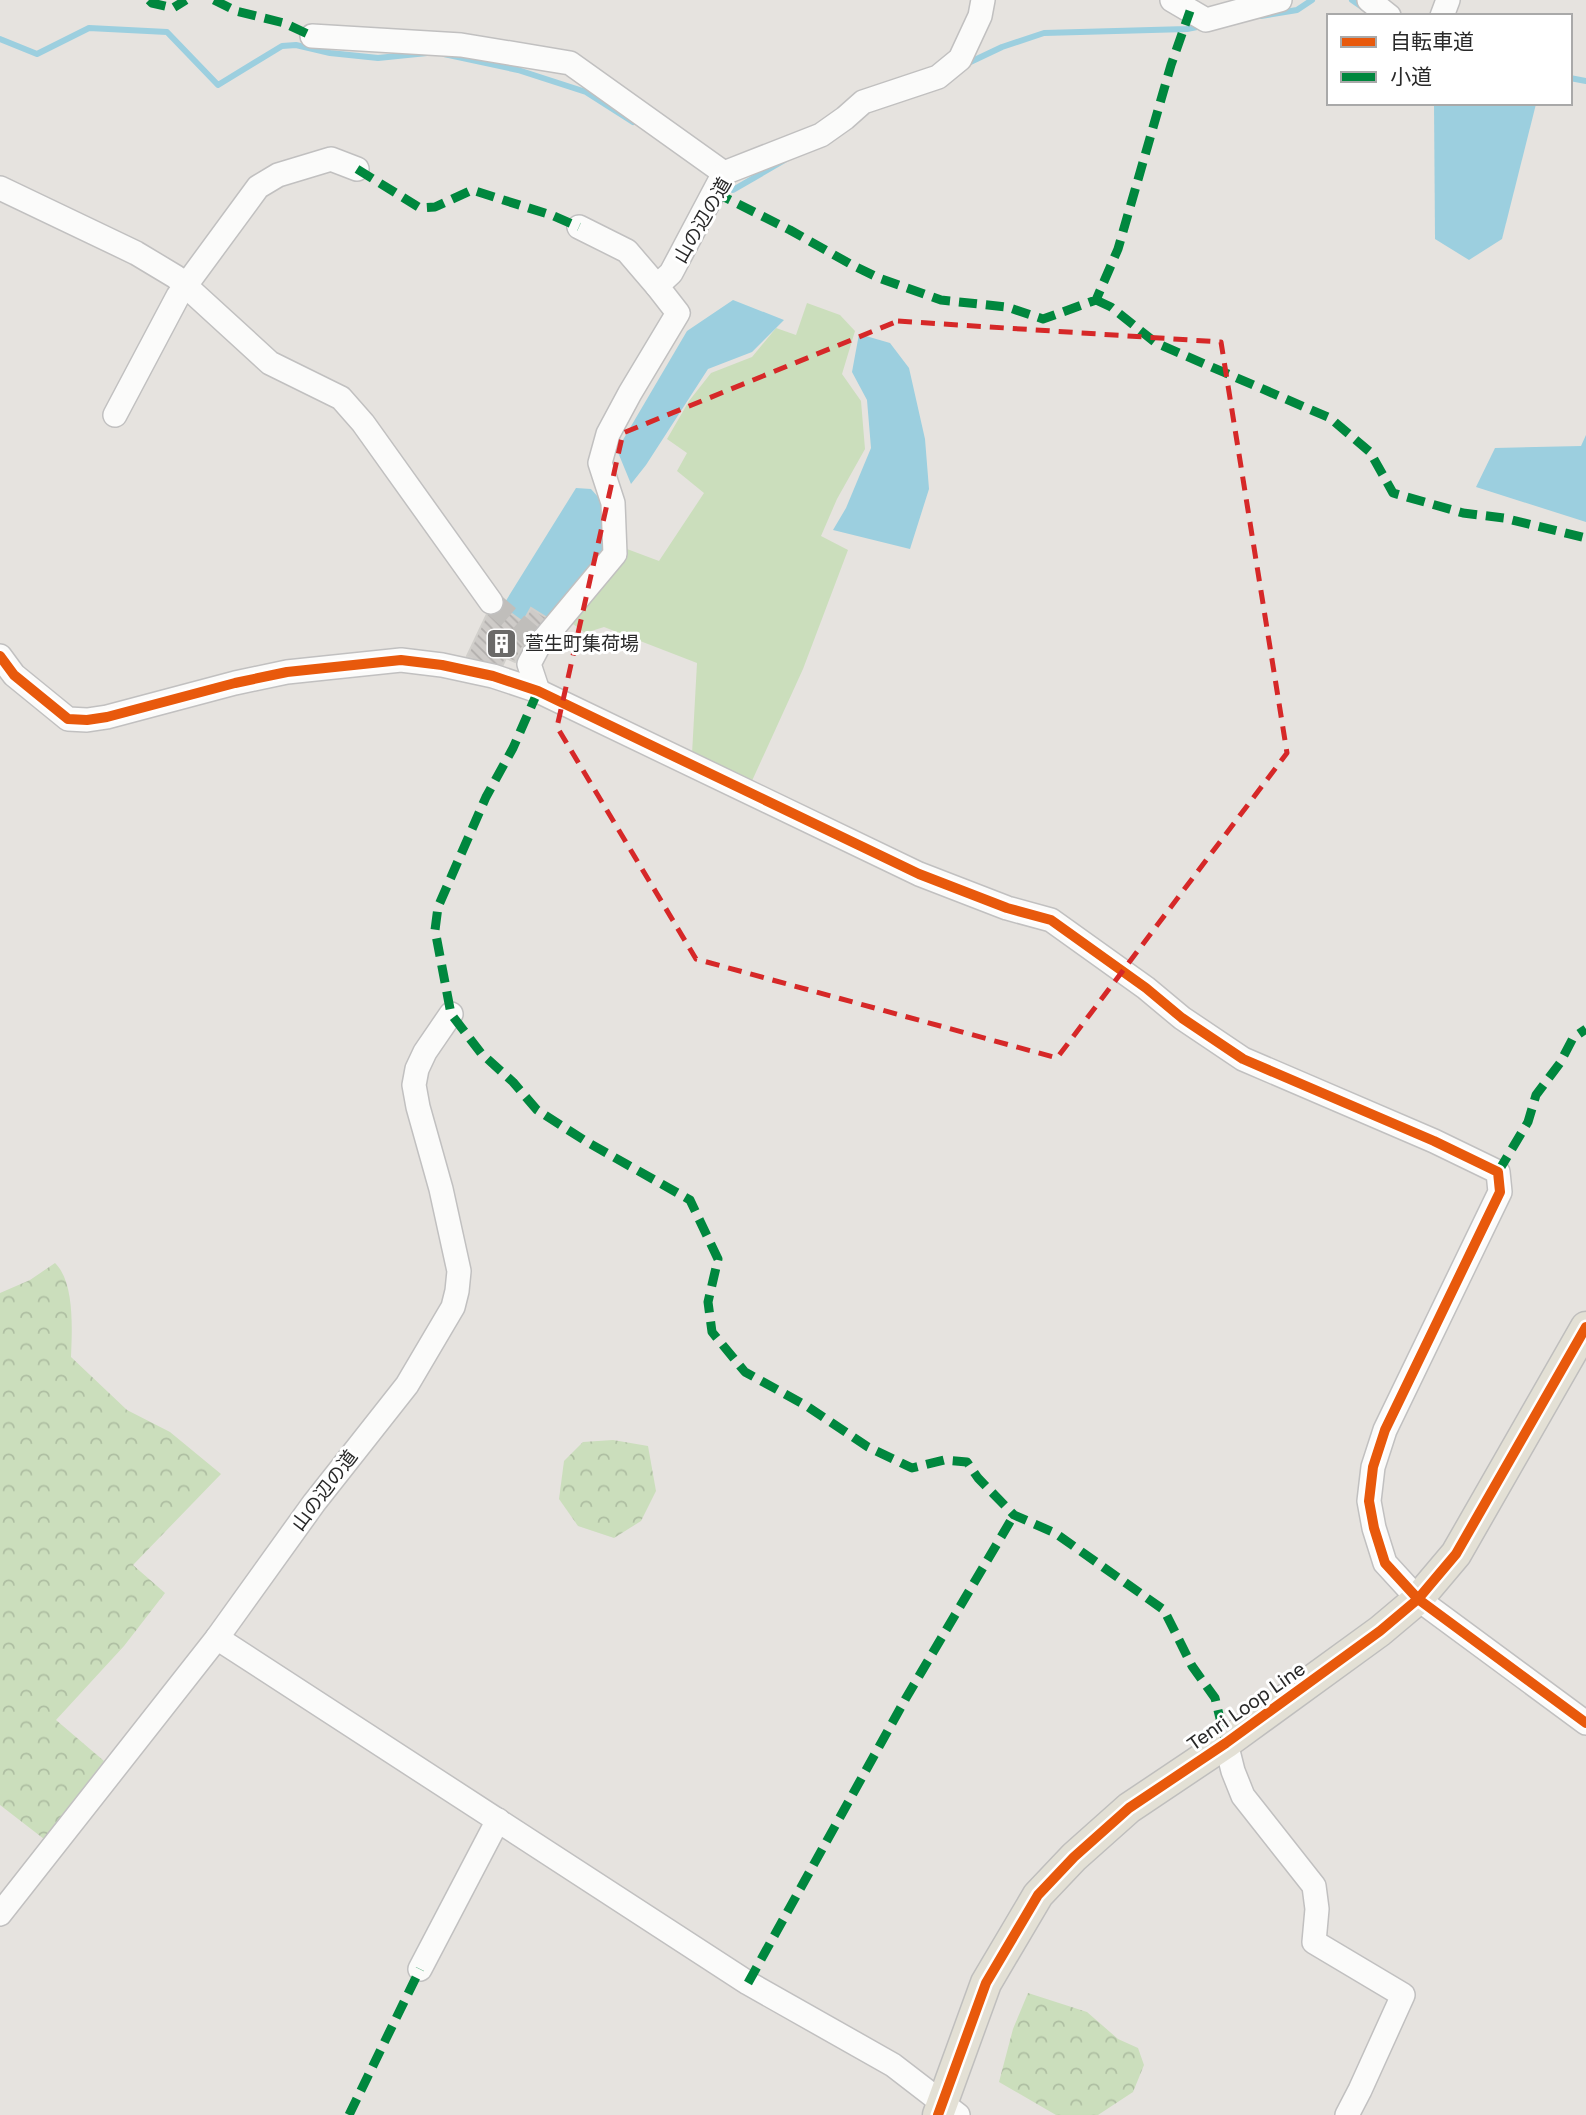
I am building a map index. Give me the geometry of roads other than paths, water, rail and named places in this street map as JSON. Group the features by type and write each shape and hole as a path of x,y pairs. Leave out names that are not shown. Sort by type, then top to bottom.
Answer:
{"main road":[{"name":"Tenri Loop Line","path":"946,2111 986,1983 1038,1895 1074,1857 1129,1808 1226,1743 1380,1631 1418,1599 1457,1554 1586,1327"}],"street":[{"name":"山の辺の道","path":"657,286 671,273 724,173 821,135 863,102 938,76 960,59 980,16 983,0"},
{"path":"1172,0 1206,20 1280,0"},
{"path":"1369,0 1386,14"},
{"path":"312,36 461,45 570,63 724,173"},
{"path":"115,415 178,296 258,187 278,175 331,159 357,169"},
{"path":"0,188 136,253 188,285 270,363 341,398 363,423 491,602"},
{"path":"538,691 529,664 536,641 615,554 613,503 600,463 608,434 678,313 627,251 579,227"},
{"path":"0,656 14,675 68,719 107,717 287,672 401,660 493,676 538,691 919,874 1007,908 1051,920 1146,988 1182,1018 1243,1059 1434,1141 1498,1172 1500,1192 1385,1430 1373,1467 1369,1501 1385,1563 1418,1599 1586,1723"},
{"name":"山の辺の道","path":"0,1914 217,1638 314,1503 407,1385 453,1307 459,1271 414,1085 417,1069 425,1052 451,1014"},
{"path":"217,1638 748,1983 893,2065 946,2111"},
{"path":"1226,1743 1243,1796 1314,1886 1317,1909 1314,1942 1403,1995 1347,2115"},
{"path":"420,1969 498,1820"}],"water":[{"path":"1434,105 1536,105 1502,239 1469,260 1435,239"},
{"path":"733,300 784,320 752,352 708,369 631,484 617,450 687,331"},
{"path":"859,334 890,343 909,368 925,439 929,489 910,549 833,530 846,508 871,448 867,400 852,372"},
{"path":"1586,435 1586,522 1476,487 1495,448 1581,446"},
{"path":"576,488 591,489 607,507 610,552 552,621 531,608 523,622 502,607"}],"waterway":[{"path":"1261,16 1297,10 1312,0"},
{"path":"1352,0 1365,9"},
{"path":"964,65 1002,47 1044,33 1187,29 1202,26"},
{"path":"0,39 37,54 89,28 167,32 218,85 282,46 296,45 330,53 378,58 427,53"},
{"path":"444,54 518,70 586,92 633,122"},
{"path":"1572,78 1586,81"},
{"path":"723,183 733,190 788,158"}],"tunnel":[{"path":"491,602 533,638"}],"place":[{"name":"萱生町集荷場","path":"502,643"}]}
